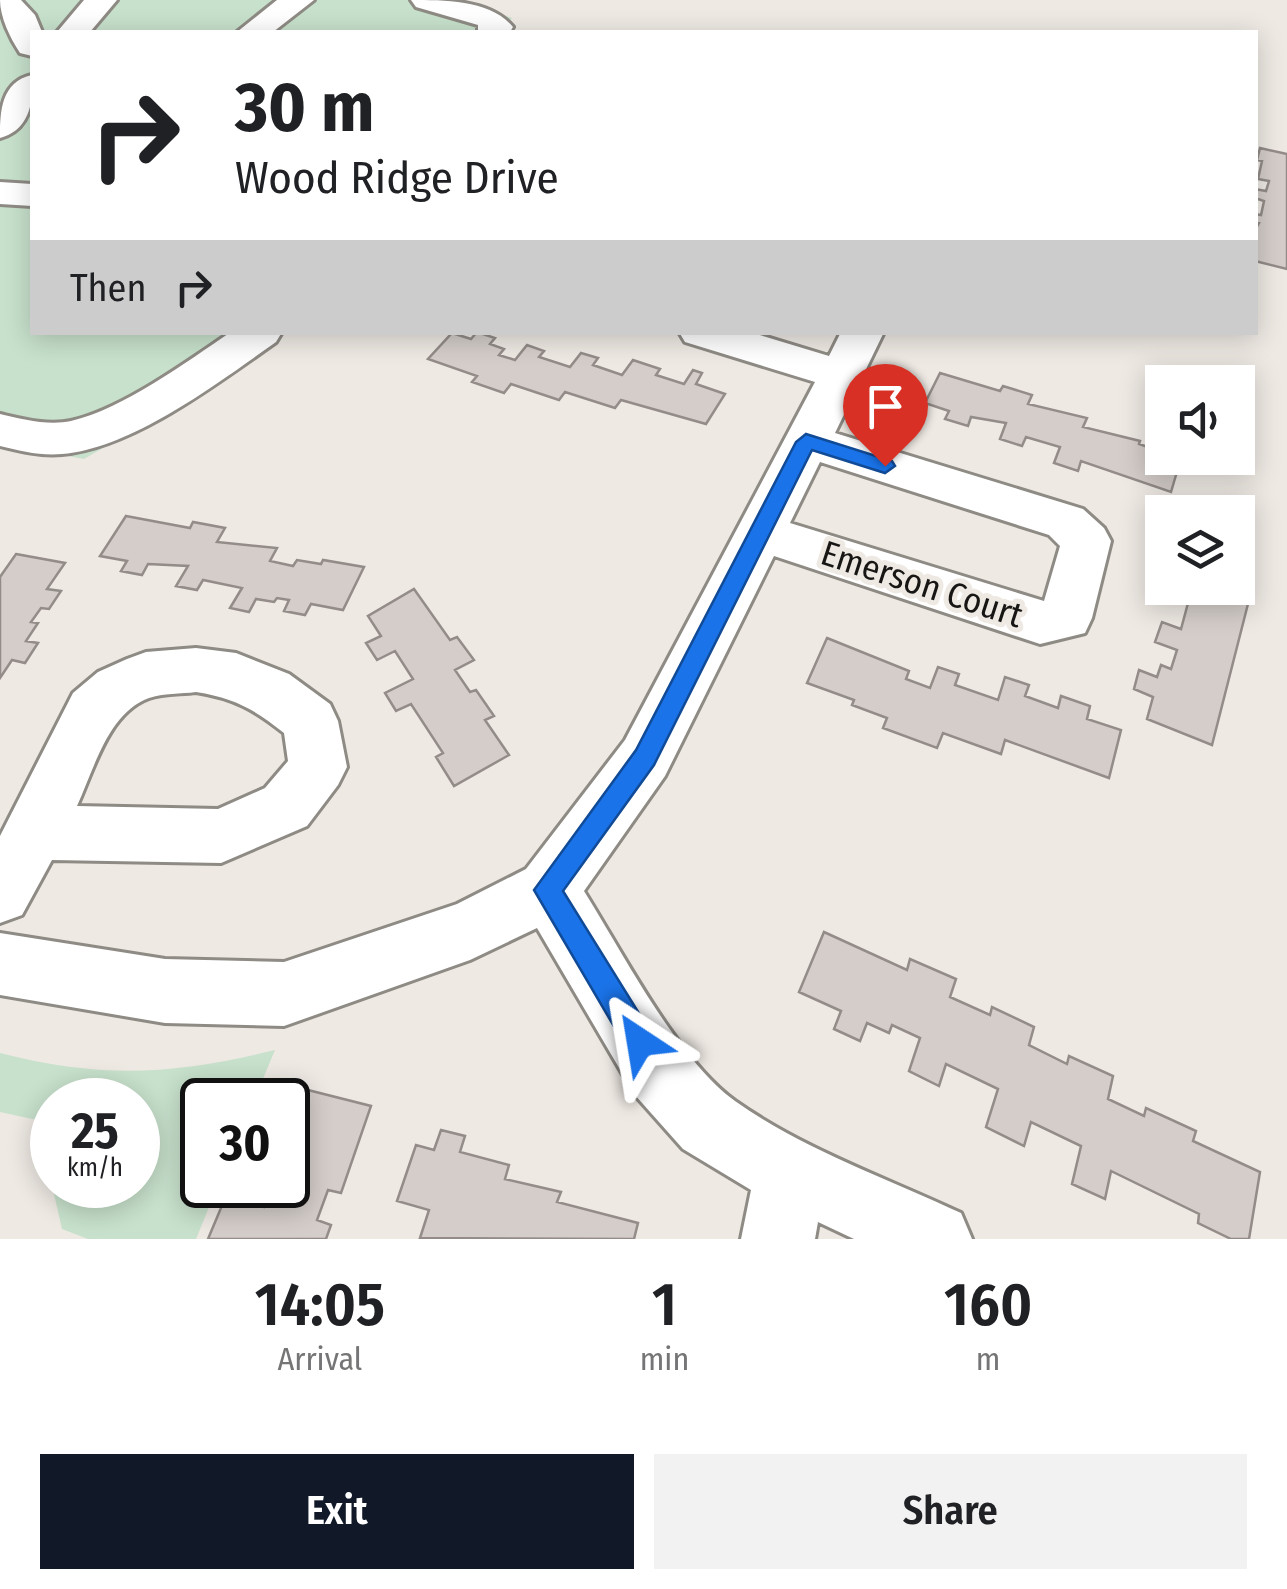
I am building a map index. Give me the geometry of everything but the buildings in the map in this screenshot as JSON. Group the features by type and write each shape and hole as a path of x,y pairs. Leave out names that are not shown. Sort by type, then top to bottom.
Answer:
{"street":[{"path":"75,30 102,0"},
{"path":"256,30 298,0"},
{"path":"427,0 489,18 495,30"},
{"path":"0,2 15,7 21,15 30,43"},
{"path":"0,128 30,88"},
{"path":"0,193 30,195"},
{"path":"0,430 67,438 93,431 215,364 258,335"},
{"path":"0,964 165,991 284,994 470,930 548,890 645,758 853,354 721,335"},
{"name":"Emerson Court","path":"760,532 1040,622 1066,618 1086,541 1066,522 806,442"},
{"path":"0,894 36,832 93,710 117,688 146,675 196,670 236,676 292,703 310,721 318,767 304,788 286,807 221,836 36,832"},
{"path":"548,890 659,1072 785,1206 935,1239"}],"green space":[{"path":"0,0 455,0 512,18 503,30 30,30 30,335 278,335 228,375 84,459 0,443"},
{"path":"275,1050 263,1078 180,1078 180,1208 209,1208 196,1239 88,1239 62,1229 57,1208 160,1208 160,1078 30,1078 30,1118 0,1112 0,1053 105,1070 204,1065"}],"route":[{"path":"640,1042 548,890 645,758 806,442 885,466"}]}
